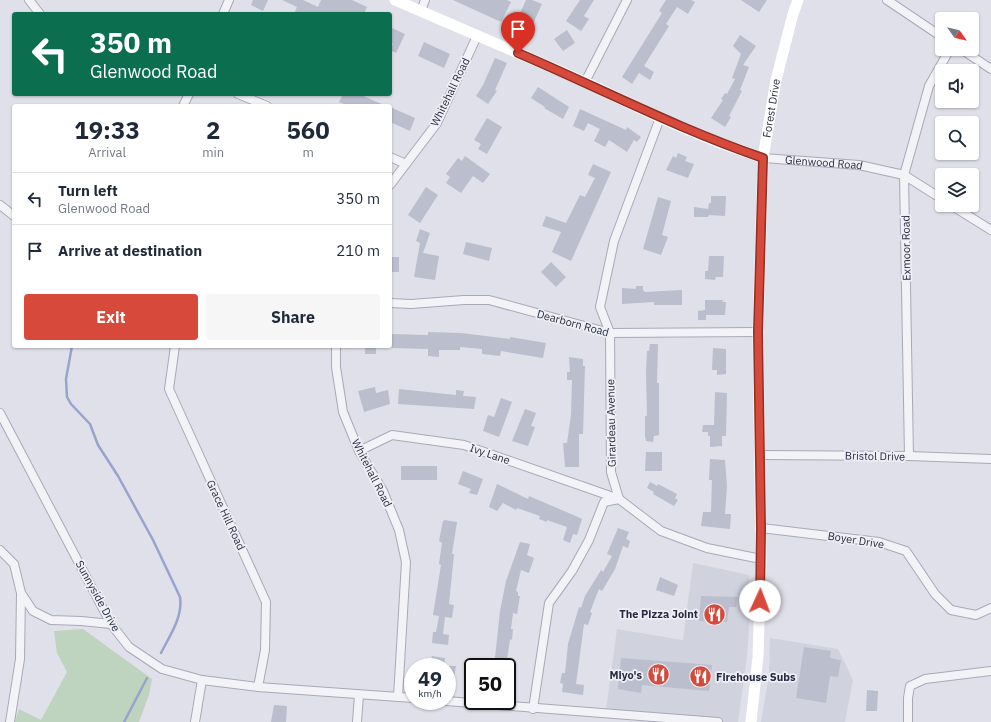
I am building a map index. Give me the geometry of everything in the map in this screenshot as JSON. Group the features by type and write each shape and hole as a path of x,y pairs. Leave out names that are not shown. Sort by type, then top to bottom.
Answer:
{"main road":[{"name":"Glenwood Road","path":"395,0 585,82 660,118 717,142 763,158"},
{"name":"Forest Drive","path":"751,722 758,656 761,559 758,332 763,158 776,80 798,0"}],"street":[{"path":"29,0 38,12"},
{"path":"224,12 229,0"},
{"path":"421,11 426,0"},
{"path":"585,82 626,0"},
{"path":"887,0 935,32"},
{"name":"Whitehall Road","path":"392,182 437,123 477,36"},
{"name":"Exmoor Road","path":"909,456 904,175 930,86 946,56"},
{"path":"971,56 991,69"},
{"path":"243,96 262,104"},
{"name":"Girardeau Avenue","path":"619,499 611,472 610,334 600,307 614,240 660,118"},
{"path":"392,158 406,164"},
{"name":"Glenwood Road","path":"763,158 859,165 904,175 935,195"},
{"path":"0,205 12,214"},
{"path":"963,212 991,230"},
{"name":"Dearborn Road","path":"392,303 412,304 464,300 489,300 610,334 758,332"},
{"name":"Grace Hill Road","path":"175,348 169,389 266,602 265,650 258,687"},
{"name":"Whitehall Road","path":"336,348 336,367 343,412 359,451 383,491 399,530 406,562 398,697"},
{"name":"Sunnyside Drive","path":"0,413 111,624 129,647 162,669 202,680 258,687 404,697"},
{"name":"Ivy Lane","path":"359,451 392,435 464,445 619,499 661,531 707,548 761,559"},
{"name":"Bristol Drive","path":"760,454 909,456 991,459"},
{"path":"533,709 549,603 572,571 590,540 604,502 619,499"},
{"name":"Boyer Drive","path":"761,528 879,542 906,551 935,594 951,610 976,614 991,608"},
{"path":"0,550 14,564 22,593 33,611 51,620 111,624"},
{"path":"10,722 20,659 22,593"},
{"path":"908,722 908,698 910,686 925,679 991,671"},
{"path":"195,722 202,680"},
{"path":"357,722 359,695"},
{"path":"456,702 718,722"}],"shaded area":[{"path":"693,563 749,575 750,611 747,656 738,722 671,722 606,710 617,629 683,640"},
{"path":"770,638 838,649 853,680 845,722 761,722 769,676"}],"green space":[{"path":"83,629 152,679 149,695 139,722 15,722 19,709 41,720 67,672 57,653 54,631"}],"building":[{"path":"253,0 268,0 263,11 251,5"},
{"path":"282,0 303,0 318,7 321,0 352,0 367,7 365,12 295,12 297,7"},
{"path":"453,0 507,0 511,2 501,22"},
{"path":"526,0 532,0 542,4 532,26 517,20"},
{"path":"580,0 594,0 584,16 589,19 581,31 566,21"},
{"path":"666,0 691,0 695,2 688,14 677,7 666,24 669,26 644,66 654,72 650,80 639,73 632,84 622,77 662,13 659,11"},
{"path":"741,0 767,0 759,12"},
{"path":"392,28 405,34 396,53 392,51"},
{"path":"567,30 575,43 563,51 554,39"},
{"path":"740,35 756,46 743,65 749,67 740,90 742,91 725,127 711,118 723,100 721,99 725,93 727,94 735,79 732,78 741,54 733,46"},
{"path":"424,42 450,54 444,68 418,56"},
{"path":"495,58 507,63 495,90 497,91 488,104 476,96 483,85"},
{"path":"538,87 569,107 563,119 544,108 545,107 531,98"},
{"path":"342,96 364,96 382,104 344,104 339,102"},
{"path":"392,108 415,118 410,131 392,123"},
{"path":"580,109 626,130 627,127 641,137 637,142 634,140 627,152 609,140 605,147 594,141 600,129 588,123 584,131 573,126"},
{"path":"487,118 502,127 487,154 478,149 481,144 474,140"},
{"path":"678,153 687,157 685,161 694,164 688,178 666,170 673,156 676,158"},
{"path":"465,156 490,174 483,183 473,176 461,193 446,183 450,177 446,174 458,158 462,161"},
{"path":"593,164 611,172 571,261 552,252 561,232 542,226 546,216 566,223 580,195 585,197 595,178 588,175"},
{"path":"426,187 438,195 420,223 408,215"},
{"path":"711,196 726,196 725,216 709,215 708,217 694,217 694,207 708,209 709,203 711,203"},
{"path":"658,197 671,201 662,235 668,237 661,255 643,249"},
{"path":"420,229 430,233 423,253 439,256 435,280 414,277 420,243 416,241"},
{"path":"466,242 492,248 489,261 463,254"},
{"path":"709,256 724,256 723,277 716,277 715,280 705,279 705,271 708,271"},
{"path":"392,257 399,257 399,272 392,272"},
{"path":"551,262 566,277 556,287 541,272"},
{"path":"636,286 643,286 643,290 645,292 682,290 682,305 654,305 654,302 622,304 622,288 636,289"},
{"path":"705,300 723,300 722,302 726,302 725,315 706,315 706,320 698,320 698,311 705,310"},
{"path":"428,332 461,333 510,339 510,337 546,343 543,358 501,351 500,356 482,354 482,349 460,347 460,350 439,350 439,357 428,356 428,349 392,348 392,334 428,335"},
{"path":"650,344 658,344 657,383 659,383 659,435 654,436 653,442 646,441 645,436 645,416 647,416 647,351 649,351"},
{"path":"365,348 376,348 376,354 365,354"},
{"path":"713,348 726,349 726,374 717,375 717,370 712,370"},
{"path":"569,357 583,359 583,366 585,366 583,434 579,434 579,467 565,467 563,443 567,443 571,415 572,380 567,380 567,372 570,372"},
{"path":"375,387 376,393 388,390 390,404 364,412 358,391"},
{"path":"399,389 456,395 456,390 464,391 463,396 476,397 474,409 398,404"},
{"path":"715,392 727,393 726,436 722,436 722,446 710,447 710,436 708,436 708,432 702,432 703,425 714,425"},
{"path":"501,398 512,402 499,437 483,431 488,415 494,417"},
{"path":"525,409 536,413 531,426 535,427 528,446 512,441"},
{"path":"646,452 662,452 662,471 645,471"},
{"path":"710,459 725,460 727,486 725,514 731,514 730,529 701,526 703,512 711,512 712,480 709,480"},
{"path":"401,466 437,466 437,480 401,480"},
{"path":"463,471 483,479 477,495 469,493 471,489 458,484"},
{"path":"650,482 657,486 658,484 677,494 675,498 678,500 674,506 653,494 654,492 647,488"},
{"path":"497,484 528,499 529,496 582,519 577,535 573,534 570,543 563,540 567,527 547,520 547,522 539,519 540,516 517,508 516,510 503,503 497,511 489,507"},
{"path":"443,521 457,522 452,554 454,554 449,604 454,605 452,618 445,617 443,634 449,635 448,645 432,643 433,632 436,632 439,616 433,615 441,565 439,564 442,543 439,541"},
{"path":"618,528 629,532 626,539 630,541 628,548 623,546 615,569 602,591 599,589 590,612 592,613 588,625 584,624 576,684 584,685 583,695 562,692 563,684 560,683 562,673 565,673 568,644 579,607 581,608 585,596 601,570 603,572 612,556 607,554"},
{"path":"520,542 530,544 527,555 534,558 529,573 521,570 516,591 518,592 518,596 520,596 517,614 513,613 511,629 513,629 512,640 510,639 507,658 495,658 500,611 506,581"},
{"path":"660,577 678,585 674,596 656,590"},
{"name":"The Pizza Joint","path":"701,596 737,597 736,607 729,607 727,622 699,621"},
{"path":"804,647 831,651 830,658 841,660 838,677 830,676 826,703 796,698"},
{"path":"432,656 445,658 432,658"},
{"path":"621,658 712,665 709,691 642,685 641,693 618,689"},
{"path":"867,690 878,691 877,711 866,711"},
{"path":"274,705 287,706 286,722 271,722"}],"waterway":[{"path":"72,348 66,379 67,397 71,404 90,424 98,445 118,476 153,540 180,597 180,612 178,619 161,653"},
{"path":"124,722 147,678"}],"place":[{"name":"The Pizza Joint","path":"714,614"},
{"name":"Miyo's","path":"658,675"},
{"name":"Firehouse Subs","path":"701,677"}],"route":[{"path":"518,53 585,82 660,118 717,142 763,158 758,332 761,528 760,601"}]}
